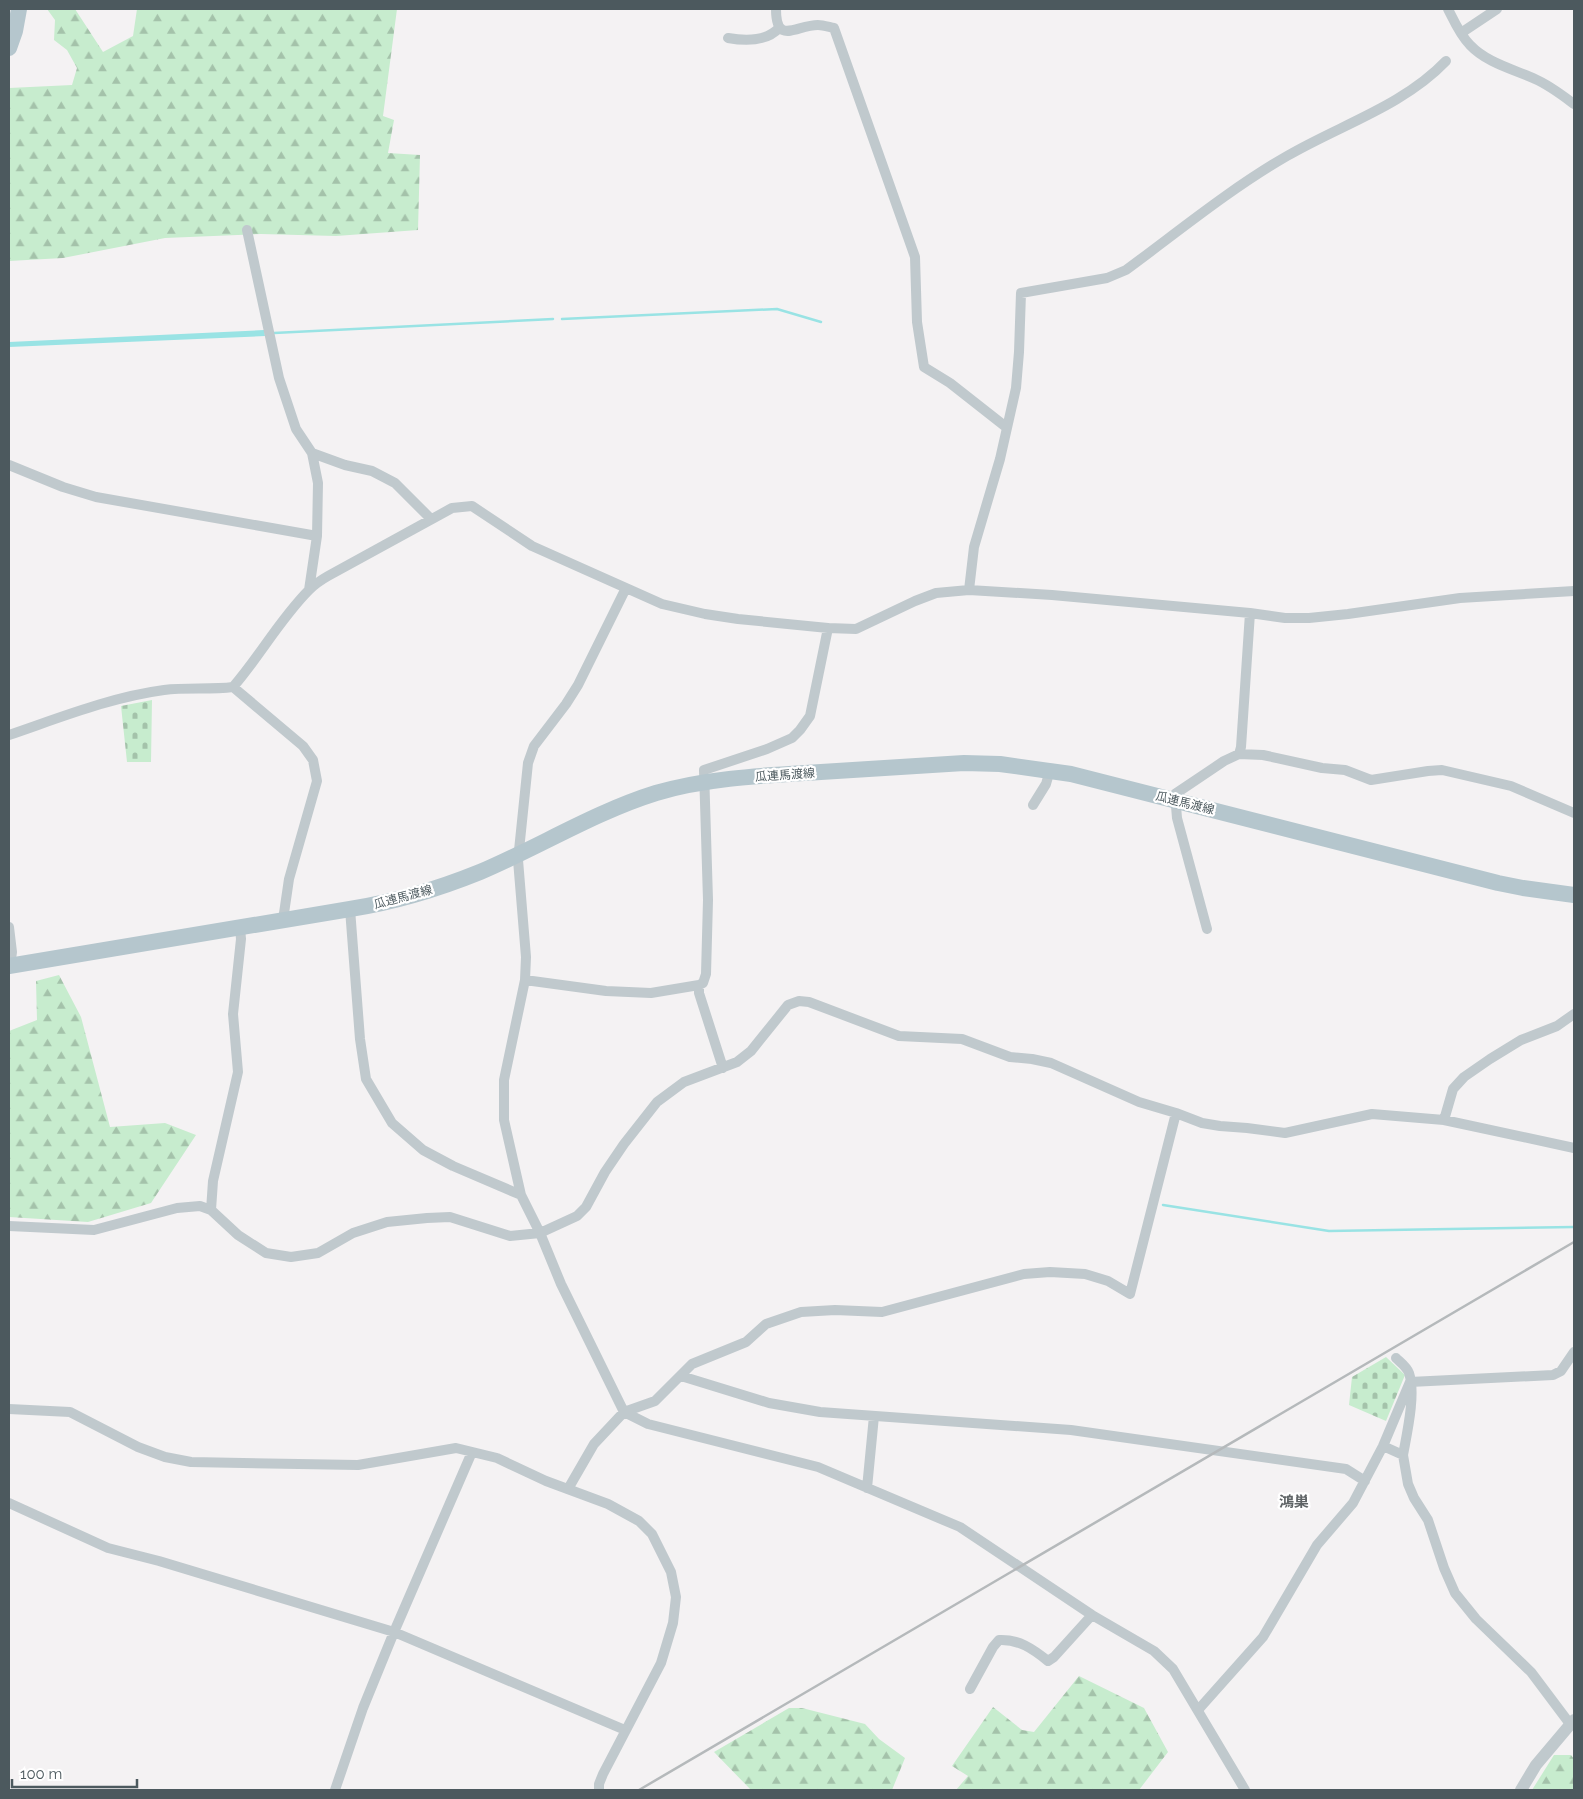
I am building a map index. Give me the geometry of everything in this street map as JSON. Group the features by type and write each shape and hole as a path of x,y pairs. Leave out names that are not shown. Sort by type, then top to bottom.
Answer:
{"main road":[{"path":"9,48 15,31 19,9"},
{"name":"瓜連馬渡線","path":"9,966 402,899 442,887 481,871 628,804 673,789 705,782 764,776 964,763 1000,764 1071,774 1498,883 1531,890 1574,895"}],"street":[{"path":"776,9 776,22 779,28 786,31 818,25 834,28 915,257 918,322 924,367 950,383 1006,427"},
{"path":"1448,9 1470,46 1495,63 1536,80 1574,104"},
{"path":"1461,33 1497,9"},
{"path":"728,38 759,38 773,34 779,28"},
{"path":"970,590 974,547 1000,459 1016,388 1021,294 1107,278 1126,270 1244,183 1288,156 1398,99 1431,77 1446,60"},
{"path":"247,230 279,378 296,429 312,453 318,483 317,536 310,590"},
{"path":"312,453 345,465 372,471 395,483 430,519"},
{"path":"9,465 63,487 96,497 317,536"},
{"path":"9,735 90,708 131,697 164,690 234,687 286,616 310,590 328,576 452,508 472,506 532,546 662,604 738,619 828,628 856,629 915,600 936,593 970,590 1052,595 1250,613 1285,618 1309,618 1348,614 1460,598 1574,591"},
{"path":"626,588 578,685 534,746 528,763 518,874 526,957 525,980 504,1080 504,1120 521,1195 561,1284 624,1412 648,1424 818,1467 960,1527 1092,1615 1159,1655 1173,1669 1245,1790"},
{"path":"1239,754 1250,613"},
{"path":"525,980 606,990 651,993 699,986 703,983 706,974 708,900 704,770 767,749 792,738 800,730 810,716 828,628"},
{"path":"234,687 303,746 313,760 317,781 289,879 283,920"},
{"path":"1207,930 1177,818 1175,794 1224,761 1239,754 1263,755 1322,768 1345,770 1371,780 1442,770 1511,786 1574,812"},
{"path":"1033,805 1046,784 1050,770"},
{"path":"350,909 360,1039 366,1079 392,1122 423,1150 452,1166 521,1195"},
{"path":"9,927 12,952 9,966"},
{"path":"211,1210 213,1181 238,1072 233,1014 241,939 240,928"},
{"path":"699,986 699,993 723,1068"},
{"path":"9,1226 94,1230 177,1208 200,1206 211,1210 238,1235 266,1252 291,1257 318,1253 353,1233 387,1222 427,1218 450,1217 510,1236 540,1234 577,1216 586,1207 605,1172 657,1102 684,1082 737,1062 751,1051 788,1005 800,1001 810,1002 899,1036 962,1039 1010,1057 1051,1063 1139,1102 1220,1126 1285,1134 1372,1114 1444,1120 1574,1148"},
{"path":"1444,1120 1453,1089 1464,1077 1521,1040 1557,1026 1574,1014"},
{"path":"568,1489 594,1444 624,1412 655,1401 692,1364 746,1342 766,1324 801,1312 835,1310 882,1312 1024,1274 1050,1272 1086,1274 1108,1281 1130,1294 1176,1112"},
{"path":"1410,1382 1553,1374 1561,1372 1574,1352"},
{"path":"1396,1358 1409,1370 1410,1420 1403,1456 1408,1484 1414,1498 1428,1520 1454,1592 1476,1618 1531,1672 1572,1722 1536,1765 1521,1790"},
{"path":"681,1376 770,1403 820,1412 1071,1430 1346,1469 1365,1481"},
{"path":"1198,1710 1263,1638 1317,1545 1353,1503 1383,1446 1410,1382"},
{"path":"9,1409 70,1412 138,1447 165,1457 191,1462 358,1465 456,1448 497,1458 546,1481 608,1504 639,1522 652,1534 670,1572 676,1597 673,1623 661,1663 603,1774 599,1790"},
{"path":"867,1488 874,1416"},
{"path":"1383,1446 1403,1456"},
{"path":"335,1790 363,1708 472,1452"},
{"path":"9,1502 108,1548 159,1561 394,1632 625,1730"},
{"path":"970,1689 992,1647 999,1640 1020,1643 1031,1648 1048,1661 1054,1658 1092,1615"}],"green space":[{"path":"47,9 75,9 103,52 133,36 137,9 397,9 383,116 394,120 388,153 420,155 418,230 336,236 261,234 165,238 63,258 9,261 9,88 72,85 77,68 67,50 54,40 55,20"},
{"path":"152,700 151,762 127,762 121,706"},
{"path":"59,975 81,1017 110,1127 165,1123 196,1135 151,1203 88,1222 9,1217 9,1031 37,1020 36,981"},
{"path":"1386,1357 1405,1375 1386,1421 1349,1405 1352,1377"},
{"path":"1079,1676 1144,1708 1168,1752 1139,1790 956,1790 968,1776 952,1766 993,1707 1022,1730 1034,1732"},
{"path":"789,1708 802,1708 865,1724 879,1739 905,1758 892,1790 751,1790 714,1752"},
{"path":"1554,1755 1571,1755 1574,1759 1574,1790 1532,1790"}],"water":[{"path":"264,330 265,336 9,347 9,342"}],"waterway":[{"path":"562,319 777,309 821,322"},
{"path":"274,333 553,319"},
{"path":"1163,1205 1329,1231 1574,1227"}],"railway":[{"path":"639,1790 1574,1242"}],"district":[{"name":"鴻巣","path":"1294,1502"}]}
